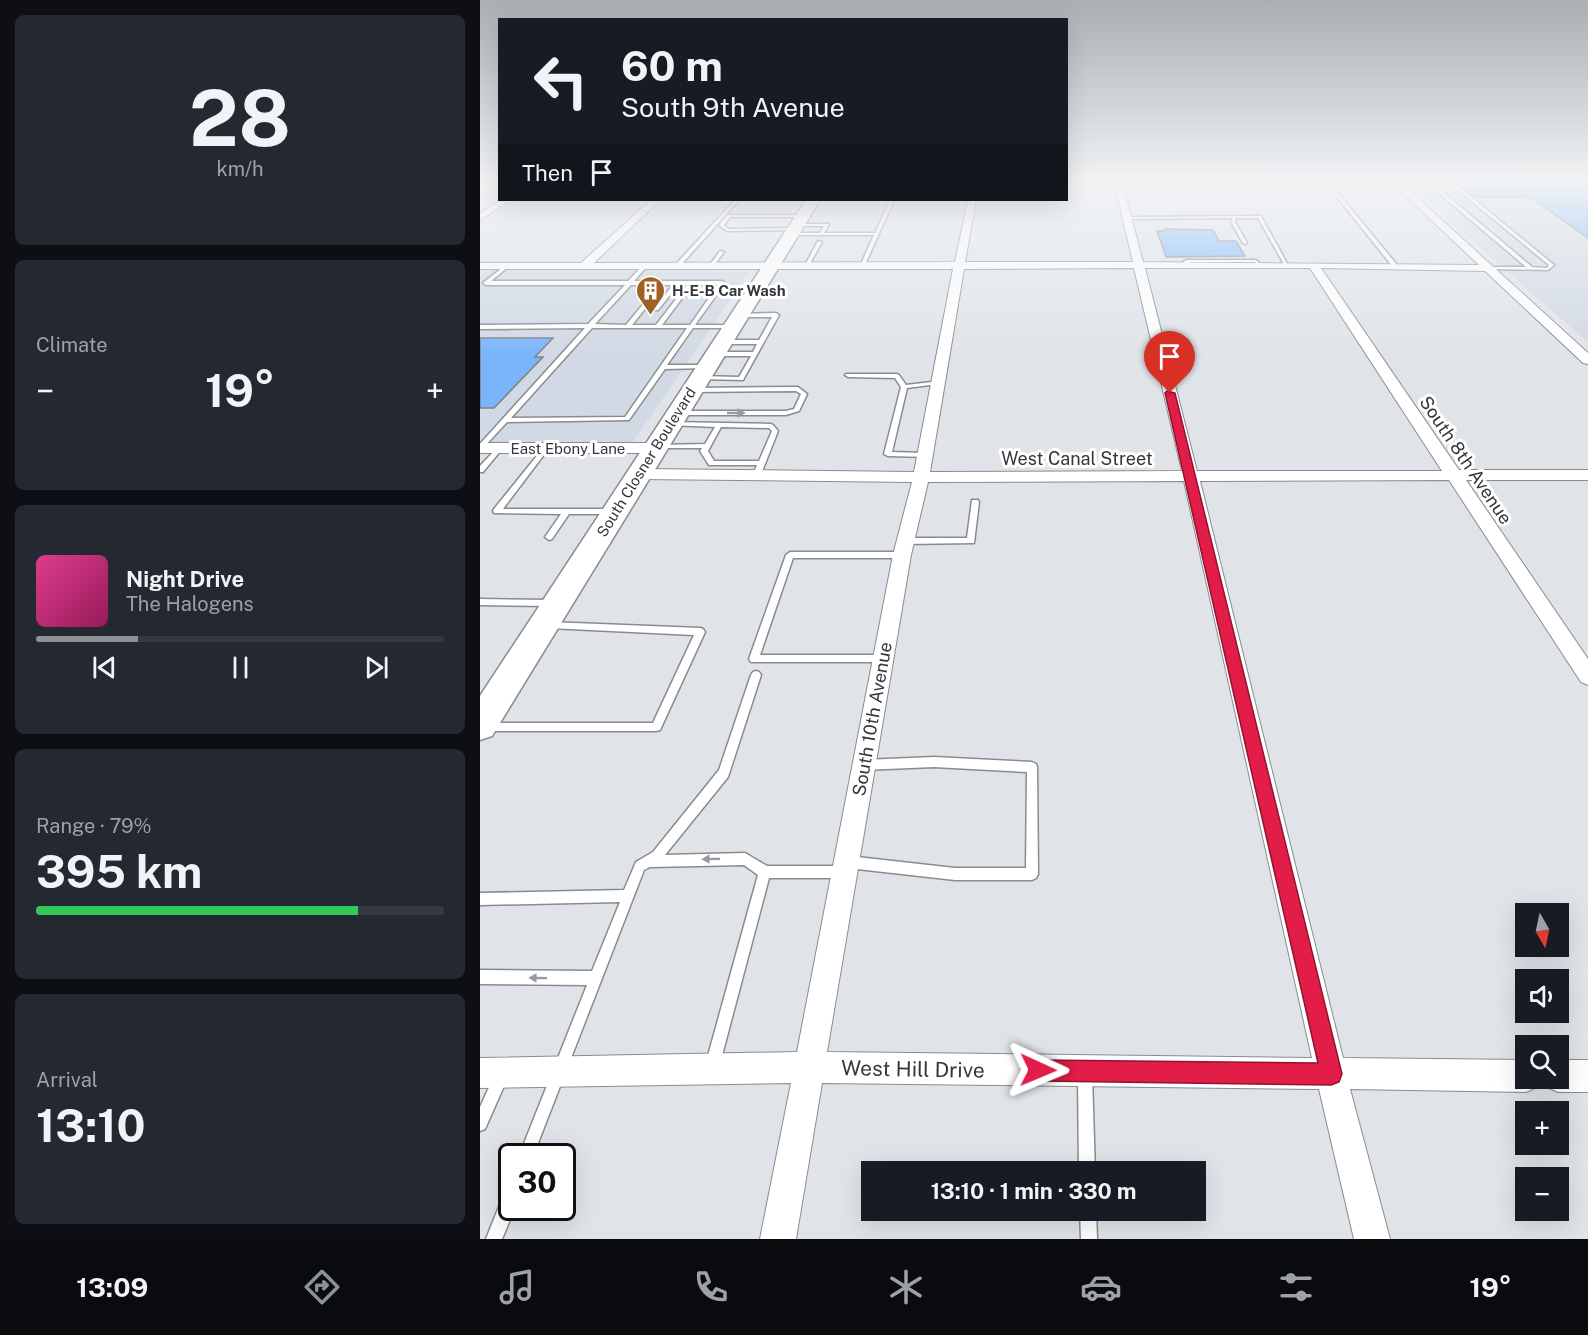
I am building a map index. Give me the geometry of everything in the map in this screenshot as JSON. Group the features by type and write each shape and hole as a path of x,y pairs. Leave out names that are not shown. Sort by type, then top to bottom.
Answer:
{"main road":[{"name":"South Closner Boulevard","path":"480,726 787,240"}],"street":[{"path":"584,267 613,240"},
{"name":"South 10th Avenue","path":"778,1239 863,765 904,548 922,477 963,240"},
{"path":"1132,240 1191,477 1372,1239"},
{"path":"1458,240 1588,360"},
{"path":"480,266 1313,265 1488,268"},
{"name":"South 8th Avenue","path":"1313,265 1588,676"},
{"name":"East Ebony Lane","path":"480,448 656,448"},
{"name":"West Canal Street","path":"639,474 759,468 922,477 1588,476"},
{"name":"West Hill Drive","path":"492,1072 808,1067 1515,1076"},
{"path":"1569,1076 1588,1076"}],"lane":[{"path":"678,265 701,240"},
{"path":"862,266 873,240"},
{"path":"1272,240 1287,266"},
{"path":"1374,240 1395,266"},
{"path":"1496,240 1531,269"},
{"path":"1488,268 1551,268 1552,265 1521,240"},
{"path":"807,266 820,242"},
{"path":"711,266 722,252"},
{"path":"480,448 646,265"},
{"path":"480,287 506,266"},
{"path":"486,283 722,283 627,419 506,420"},
{"path":"628,326 663,283"},
{"path":"656,309 677,283"},
{"path":"657,327 691,283"},
{"path":"682,294 691,294"},
{"path":"705,295 714,295"},
{"path":"676,302 686,302"},
{"path":"699,302 708,302"},
{"path":"670,310 679,310"},
{"path":"693,310 702,310"},
{"path":"480,327 691,327 716,353 741,379 776,315 716,353"},
{"path":"643,326 647,320"},
{"path":"663,367 761,342"},
{"path":"716,353 754,354"},
{"path":"674,418 786,413 797,410 804,393 716,353"},
{"path":"848,375 897,376 904,387 888,454 925,455"},
{"path":"904,387 938,382"},
{"path":"674,418 719,424 771,426 774,428 759,468"},
{"path":"709,469 704,451 719,424"},
{"path":"656,448 706,446"},
{"path":"480,470 500,448"},
{"path":"546,448 497,512 615,512"},
{"path":"883,659 754,659 790,555 904,548 971,541 975,502"},
{"path":"549,537 567,512"},
{"path":"480,602 550,614 700,632 656,727 480,726"},
{"path":"531,1143 640,866 657,856 724,773 756,675"},
{"path":"649,861 745,859 765,872 845,867 955,874 1032,874 1032,767 934,762 863,765"},
{"path":"711,1069 765,872"},
{"path":"480,899 629,896"},
{"path":"480,977 596,978"},
{"path":"1084,1071 1087,1161"},
{"path":"480,1124 492,1072"},
{"path":"494,1239 501,1221"},
{"path":"1088,1221 1089,1239"}],"shaded area":[{"path":"1471,240 1588,240 1588,342"},
{"path":"487,270 750,271 633,442 480,442 480,276"}],"building":[{"path":"1160,240 1236,241 1245,256 1166,257"},
{"path":"480,338 553,338 535,357 543,357 494,408 480,408"}],"place":[{"name":"H-E-B Car Wash","path":"651,316"}],"route":[{"path":"1038,1070 1331,1074 1170,393"}]}
